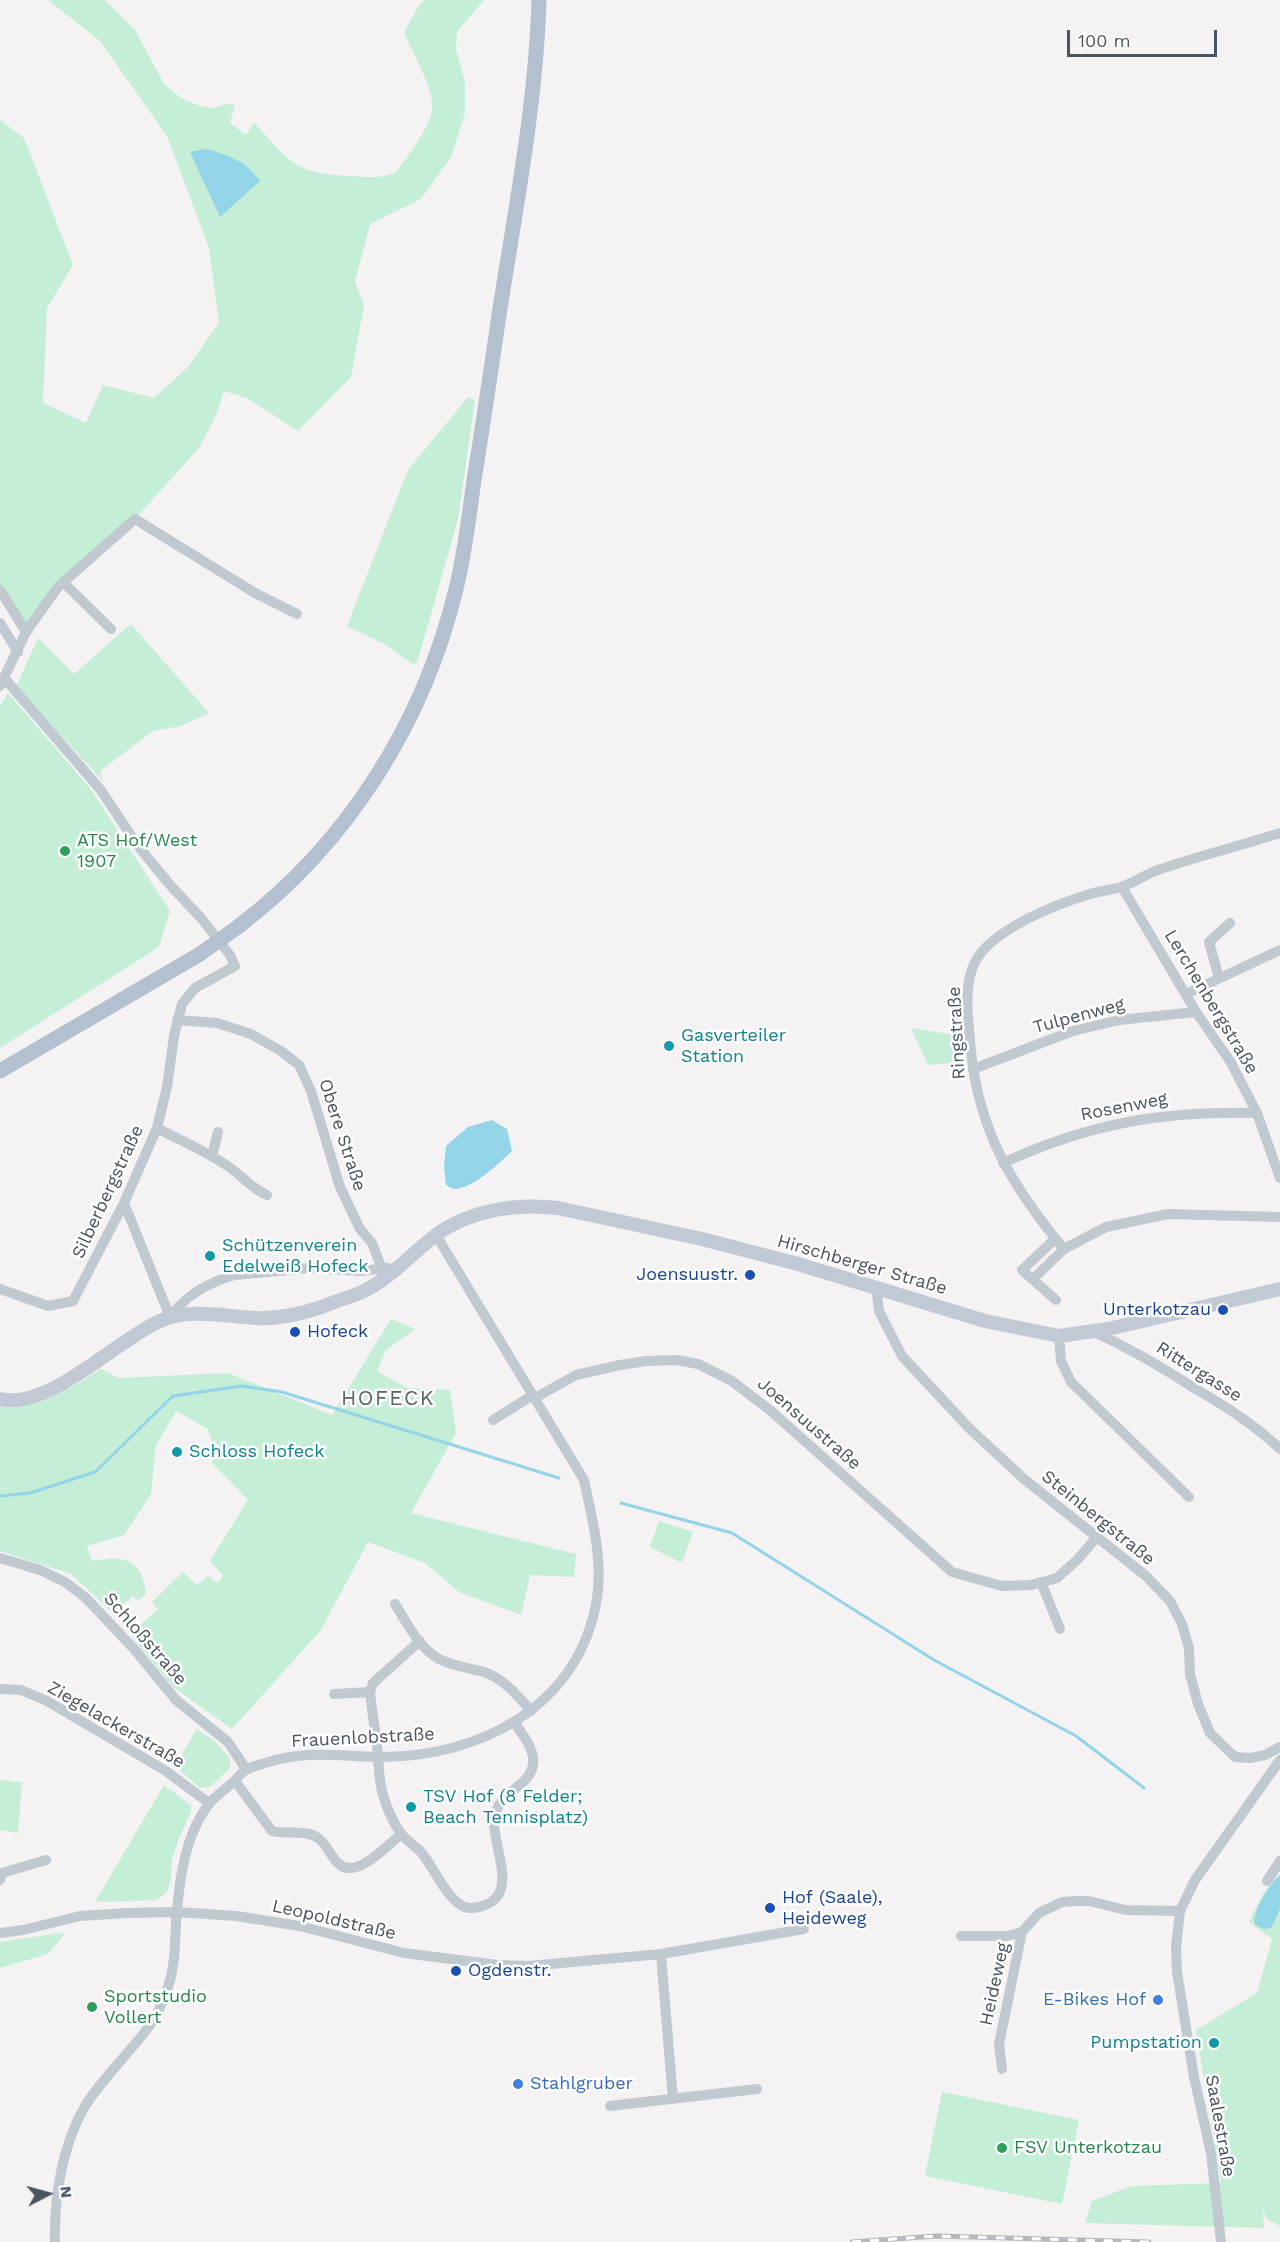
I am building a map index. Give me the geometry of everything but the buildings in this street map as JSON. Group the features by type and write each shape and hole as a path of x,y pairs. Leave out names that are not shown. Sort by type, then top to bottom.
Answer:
{"main road":[{"path":"0,1071 200,954 261,909 302,871 340,827 387,760 407,724 442,640 456,589 466,539 530,107 539,0"},
{"name":"Hirschberger Straße","path":"0,1399 31,1397 59,1386 130,1336 170,1317 197,1313 258,1318 308,1312 365,1290 401,1267 436,1235 458,1222 494,1210 534,1205 558,1208 702,1239 876,1287 985,1321 1059,1336 1097,1333 1280,1289"}],"street":[{"path":"2,682 26,632 63,582 135,519 255,593 297,614"},
{"path":"63,582 111,629"},
{"path":"0,590 26,632"},
{"path":"0,623 18,651"},
{"name":"Silberbergstraße","path":"0,1289 48,1306 73,1300 124,1203 157,1128 182,1004 195,988 235,966 233,960 201,918 138,846 100,789 58,740 2,682"},
{"name":"Ringstraße","path":"1064,1249 1003,1163 979,1104 973,1069 968,990 976,959 996,939 1020,922 1056,905 1093,893 1122,887 1156,871 1280,833"},
{"name":"Lerchenbergstraße","path":"1122,887 1196,1012 1230,1061 1257,1113 1279,1174"},
{"path":"1219,978 1209,942 1230,922"},
{"path":"1186,994 1280,950"},
{"name":"Tulpenweg","path":"973,1069 1073,1031 1119,1020 1196,1012"},
{"name":"Obere Straße","path":"177,1020 217,1023 251,1034 281,1051 299,1065 311,1091 340,1187 360,1229 372,1243 382,1269"},
{"name":"Rosenweg","path":"1003,1163 1038,1147 1109,1125 1183,1113 1257,1113"},
{"path":"157,1128 212,1156 242,1177 254,1189 267,1195"},
{"path":"212,1156 218,1132"},
{"path":"124,1203 170,1317"},
{"path":"1033,1279 1064,1249 1106,1227 1168,1214 1280,1217"},
{"name":"Frauenlobstraße","path":"246,1769 301,1755 334,1754 378,1757 446,1751 485,1738 531,1711 554,1690 576,1660 590,1632 597,1596 599,1563 584,1480 436,1235"},
{"path":"1055,1239 1022,1270 1056,1300"},
{"path":"170,1317 180,1303 194,1293 235,1275 309,1268 360,1271 401,1267"},
{"name":"Steinbergstraße","path":"876,1287 879,1311 902,1356 969,1428 1024,1479 1146,1576 1170,1601 1182,1624 1189,1648 1190,1674 1198,1704 1210,1733 1236,1757 1250,1758 1265,1755 1280,1747"},
{"name":"Rittergasse","path":"1097,1333 1148,1359 1224,1406 1258,1428 1280,1449"},
{"path":"1059,1336 1061,1361 1071,1382 1189,1497"},
{"name":"Joensuustraße","path":"493,1420 576,1375 646,1360 676,1360 698,1364 732,1381 771,1411 952,1572 1002,1586 1031,1585 1058,1578 1096,1538"},
{"name":"Schloßstraße","path":"0,1557 57,1578 86,1598 106,1617 176,1700 228,1742 246,1769"},
{"path":"1041,1582 1060,1629"},
{"path":"395,1604 420,1641 438,1658 453,1665 486,1673 500,1681 531,1711"},
{"path":"420,1641 373,1683 370,1692 382,1792 389,1812 401,1834 421,1852 453,1899 465,1907 476,1907 494,1900 499,1894 502,1869 494,1823 496,1812 501,1801 529,1779 533,1772 532,1754 527,1741 514,1722"},
{"name":"Ziegelackerstraße","path":"0,1689 21,1690 47,1701 166,1771 209,1803"},
{"path":"334,1694 370,1692"},
{"name":"Saalestraße","path":"1221,2242 1211,2153 1194,2077 1177,1971 1176,1947 1180,1911 1195,1880 1280,1760"},
{"path":"55,2242 57,2186 71,2137 86,2106 154,2019 169,1983 183,1866 194,1830 209,1803 246,1769"},
{"path":"235,1781 272,1831 319,1838 342,1867 350,1869 364,1864 401,1834"},
{"path":"0,1880 2,1873 46,1860"},
{"path":"1267,1881 1280,1861"},
{"name":"Heideweg","path":"1002,2068 999,2044 1022,1932 1039,1912 1062,1902 1089,1901 1120,1909 1180,1911"},
{"name":"Leopoldstraße","path":"0,1933 80,1916 177,1912 243,1917 300,1926 404,1953 498,1965 528,1966 661,1954 804,1929"},
{"path":"961,1936 1007,1936 1022,1932"},
{"path":"661,1954 673,2099"},
{"path":"610,2106 757,2089"}],"green space":[{"path":"48,0 105,0 135,30 164,84 181,98 200,106 216,108 225,104 235,105 230,123 246,135 254,122 285,155 304,168 330,174 372,177 395,173 418,142 431,115 430,91 404,33 419,5 425,0 484,0 457,32 456,49 465,83 465,113 451,157 421,199 370,224 355,282 364,305 351,377 298,431 247,398 224,391 216,415 199,448 135,519 63,582 26,632 0,590 0,120 24,138 73,265 47,308 43,403 86,423 103,385 154,398 187,368 219,323 209,248 167,136 100,41"},
{"path":"468,397 475,400 458,519 418,660 414,665 386,645 347,626 408,470"},
{"path":"131,624 209,713 181,726 153,731 100,771 103,781 16,687 38,638 74,674"},
{"name":"ATS Hof/West 1907","path":"8,693 92,791 170,911 159,947 0,1048 0,706"},
{"path":"911,1028 955,1035 956,1063 928,1065"},
{"path":"391,1319 415,1329 385,1351 377,1371 407,1388 450,1390 456,1433 411,1513 576,1554 574,1577 530,1575 521,1615 459,1592 425,1563 368,1542 321,1630 232,1729 173,1687 132,1637 136,1629 158,1609 152,1602 183,1572 197,1585 208,1576 218,1583 223,1576 210,1561 248,1500 212,1463 213,1445 208,1429 176,1411 156,1445 151,1494 124,1535 87,1546 92,1561 122,1559 135,1566 144,1582 146,1594 138,1601 133,1596 118,1609 115,1615 71,1574 0,1551 0,1407 40,1402 101,1369 119,1378 228,1373 332,1415"},
{"path":"659,1521 693,1532 682,1563 650,1547"},
{"path":"197,1729 216,1742 230,1759 230,1768 210,1787 200,1788 175,1766"},
{"path":"0,1780 22,1782 18,1833 0,1830"},
{"path":"164,1785 191,1805 191,1812 172,1860 171,1879 167,1892 156,1900 95,1902"},
{"path":"1280,1872 1266,1929 1272,1927 1280,1909 1280,2226 1266,2218 1263,2207 1264,2228 1085,2223 1092,2201 1132,2186 1221,2183 1196,2030 1257,1993 1272,1939 1249,1922 1263,1894"},
{"path":"66,1932 48,1954 0,1968 0,1942"},
{"name":"FSV Unterkotzau","path":"942,2092 1079,2120 1062,2204 925,2176"}],"water":[{"path":"207,149 237,160 260,181 220,217 190,152"},
{"path":"492,1120 507,1129 512,1151 470,1185 453,1189 446,1185 444,1166 446,1146 468,1127"},
{"path":"1280,1875 1280,1909 1272,1927 1261,1928 1255,1924 1256,1912 1267,1891"}],"waterway":[{"path":"0,1496 30,1493 95,1472 173,1396 242,1386 282,1392 559,1478"},
{"path":"621,1503 732,1533 934,1660 1076,1736 1144,1788"}],"railway":[{"path":"852,2242 936,2236 1149,2242"}],"place":[{"name":"ATS Hof/West 1907","path":"65,851"},
{"name":"Gasverteiler Station","path":"669,1046"},
{"name":"Schützenverein Edelweiß Hofeck","path":"210,1256"},
{"name":"Joensuustr.","path":"750,1275"},
{"name":"Unterkotzau","path":"1223,1310"},
{"name":"Hofeck","path":"295,1332"},
{"name":"Schloss Hofeck","path":"177,1452"},
{"name":"TSV Hof (8 Felder; Beach Tennisplatz)","path":"411,1807"},
{"name":"Hof (Saale), Heideweg","path":"770,1908"},
{"name":"Ogdenstr.","path":"456,1971"},
{"name":"E-Bikes Hof","path":"1158,2000"},
{"name":"Sportstudio Vollert","path":"92,2007"},
{"name":"Pumpstation","path":"1214,2043"},
{"name":"Stahlgruber","path":"518,2084"},
{"name":"FSV Unterkotzau","path":"1002,2148"}],"district":[{"name":"HOFECK","path":"388,1399"}]}
